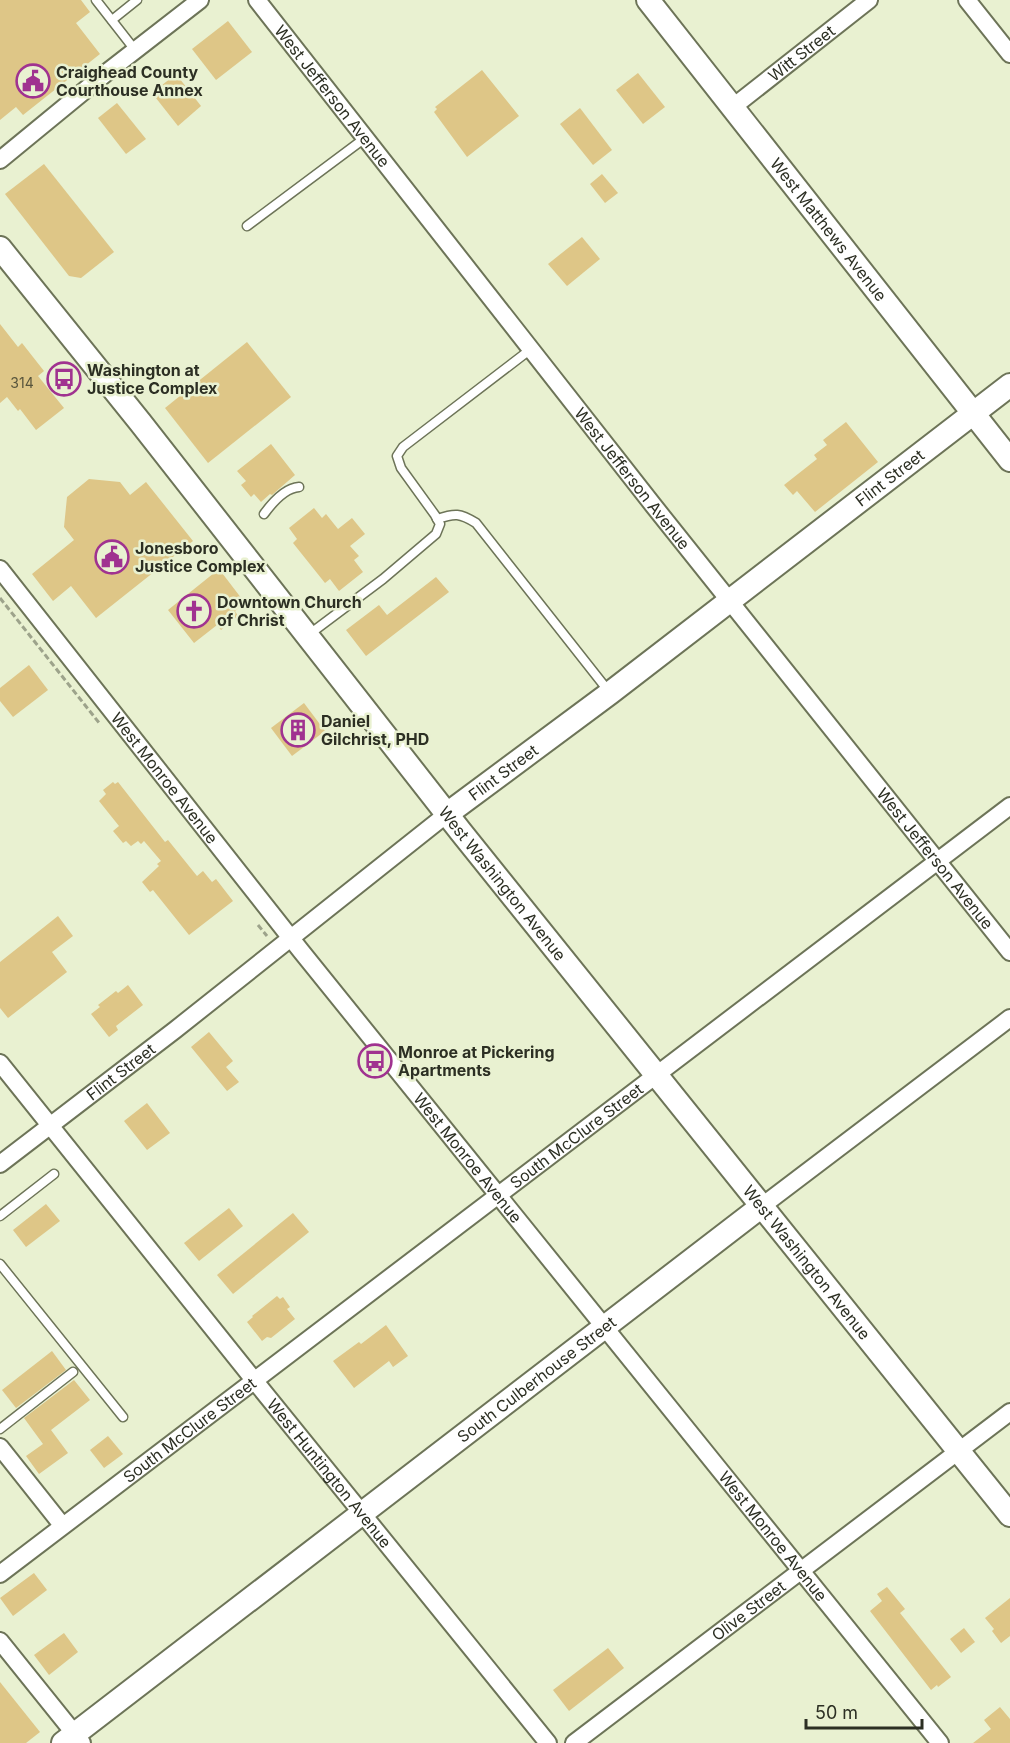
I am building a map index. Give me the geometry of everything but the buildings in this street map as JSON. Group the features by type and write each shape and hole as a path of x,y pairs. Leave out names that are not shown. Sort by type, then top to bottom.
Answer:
{"street":[{"path":"0,160 200,0"},
{"name":"West Jefferson Avenue","path":"257,0 729,601 1010,952"},
{"name":"West Matthews Avenue","path":"648,0 1010,460"},
{"name":"Witt Street","path":"733,107 869,0"},
{"path":"967,0 1010,54"},
{"name":"West Washington Avenue","path":"0,248 447,814 1010,1515"},
{"name":"Flint Street","path":"0,1164 291,939 447,814 610,693 1010,385"},
{"name":"West Monroe Avenue","path":"0,569 291,939 940,1743"},
{"name":"South McClure Street","path":"0,1574 1010,807"},
{"name":"South Culberhouse Street","path":"73,1740 362,1513 1010,1018"},
{"name":"West Huntington Avenue","path":"0,1062 548,1743"},
{"name":"Olive Street","path":"574,1743 1010,1412"},
{"path":"0,1447 62,1525"},
{"path":"0,1641 73,1740"}],"lane":[{"path":"96,0 135,50"},
{"path":"112,20 137,0"},
{"path":"247,226 365,138"},
{"path":"307,636 383,579 436,534 440,524 401,468 397,456 403,447 531,349"},
{"path":"264,514 271,504 292,488 299,487"},
{"path":"437,519 451,514 463,515 476,523 610,693"},
{"path":"0,1216 54,1174"},
{"path":"0,1264 123,1418"},
{"path":"0,1429 74,1372"}],"place":[{"name":"Craighead County Courthouse Annex","path":"33,81"},
{"name":"Washington at Justice Complex","path":"64,379"},
{"name":"Jonesboro Justice Complex","path":"112,557"},
{"name":"Downtown Church of Christ","path":"194,611"},
{"name":"Daniel Gilchrist, PHD","path":"298,730"},
{"name":"Monroe at Pickering Apartments","path":"375,1061"}]}
